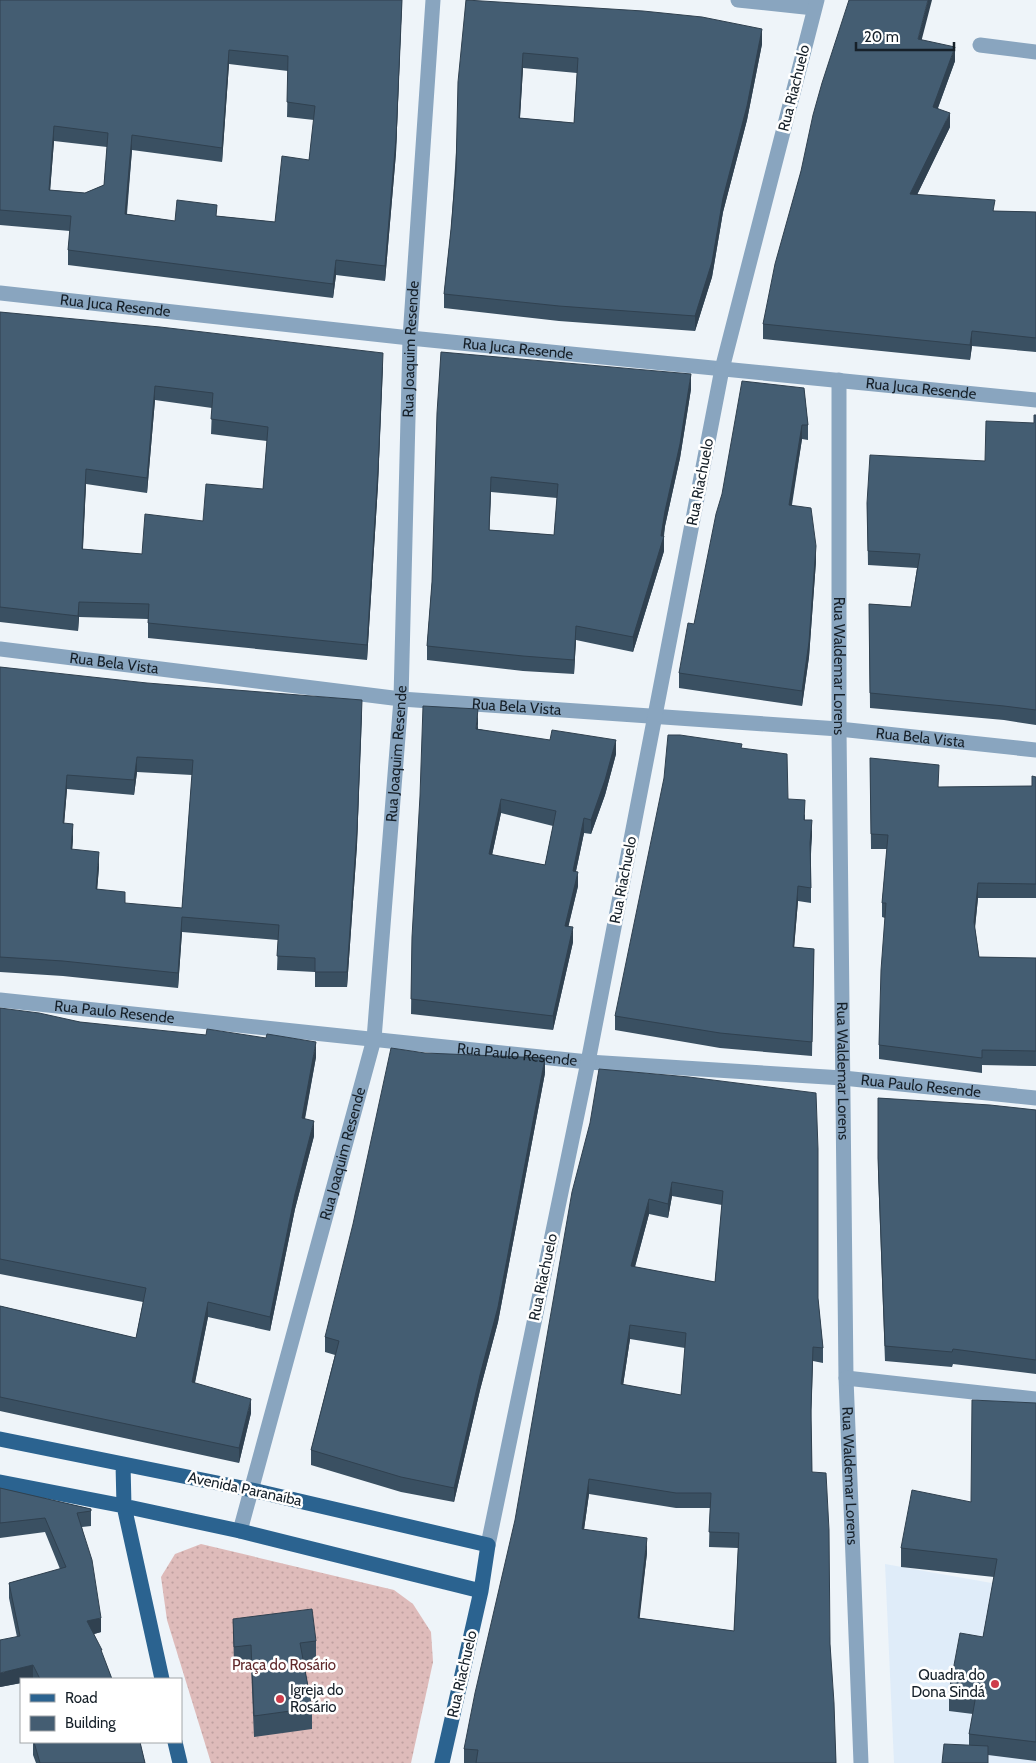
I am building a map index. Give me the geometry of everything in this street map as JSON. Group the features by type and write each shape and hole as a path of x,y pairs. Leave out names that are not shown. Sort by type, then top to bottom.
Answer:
{"main road":[{"name":"Avenida Paranaíba","path":"0,1439 252,1490 488,1545"},
{"path":"123,1464 124,1506 162,1678"},
{"path":"0,1482 240,1531 481,1591"},
{"name":"Rua Riachuelo","path":"442,1763 481,1591 488,1545"},
{"path":"175,1743 180,1763"}],"street":[{"name":"Rua Joaquim Resende","path":"240,1531 374,1039 400,699 410,338 433,0"},
{"path":"738,0 816,4"},
{"name":"Rua Riachuelo","path":"488,1545 588,1062 722,369 816,4"},
{"path":"980,45 1036,52"},
{"name":"Rua Juca Resende","path":"0,293 410,338 1036,400"},
{"name":"Rua Waldemar Lorens","path":"839,380 839,729 846,1378 861,1763"},
{"name":"Rua Bela Vista","path":"0,648 400,699 839,729 1036,750"},
{"name":"Rua Paulo Resende","path":"0,1000 588,1062 843,1078 1036,1098"},
{"path":"846,1378 1036,1399"}],"shaded area":[{"path":"885,1564 1036,1591 1036,1763 894,1763"}],"green space":[{"name":"Praça do Rosário","path":"201,1544 394,1590 413,1604 431,1632 433,1662 411,1763 211,1763 167,1620 161,1577 175,1554"}],"building":[{"path":"0,0 402,0 396,139 385,266 336,260 333,284 68,250 71,216 0,210","holes":["229,50 288,56 287,102 315,106 309,160 282,156 275,222 216,216 217,205 177,200 175,221 125,214 132,135 222,148","54,126 108,133 104,185 85,193 49,190"]},
{"path":"466,0 643,11 702,17 762,29 747,106 723,198 712,262 695,316 559,306 444,294 456,171 458,82","holes":["523,53 578,58 574,123 519,118"]},
{"path":"849,0 928,0 918,39 955,47 933,107 950,113 910,194 995,200 993,211 1036,212 1036,338 972,331 970,345 763,324 775,264 801,171 813,115"},
{"path":"0,312 160,327 383,353 367,645 148,623 149,604 79,602 78,616 0,607","holes":["155,386 213,393 211,419 268,427 263,489 206,484 203,521 145,514 142,554 82,549 86,469 147,478"]},
{"path":"441,352 691,374 680,444 665,511 661,536 664,536 633,637 576,626 574,660 427,646 432,582 437,413","holes":["491,477 558,484 554,535 489,530"]},
{"path":"742,381 804,388 808,425 802,425 789,505 811,508 816,546 809,642 802,691 679,673 688,623 694,624 716,514 722,494"},
{"path":"1034,415 1036,415 1036,710 870,693 869,604 911,607 920,554 868,551 867,503 870,455 985,461 986,421 1034,423"},
{"path":"0,667 147,683 362,700 357,830 347,972 315,972 315,958 277,956 279,925 182,917 178,973 63,961 0,957","holes":["137,757 193,760 182,908 125,903 125,892 96,889 99,852 71,849 73,824 63,823 67,775 134,780"]},
{"path":"423,706 478,709 476,729 550,740 552,730 616,740 591,820 584,818 573,871 578,872 565,926 573,927 553,1016 411,999 412,937","holes":["501,799 556,811 545,865 489,854"]},
{"path":"668,735 742,744 741,748 787,754 788,799 805,800 804,820 812,820 810,843 811,888 798,886 793,947 814,949 812,1042 720,1033 615,1016 664,778"},
{"path":"870,758 939,765 938,787 1032,786 1032,776 1036,777 1036,884 978,883 974,922 979,957 1036,958 1036,1051 982,1050 982,1058 879,1045 881,970 886,903 882,903 888,835 871,834"},
{"path":"0,1008 39,1013 80,1022 206,1035 207,1029 266,1038 267,1034 316,1042 302,1118 314,1121 295,1194 270,1317 208,1302 192,1382 251,1399 239,1448 0,1397 0,1306 136,1338 146,1288 0,1259"},
{"path":"391,1048 425,1053 545,1058 498,1307 454,1488 401,1477 311,1450 339,1341 325,1337 353,1224"},
{"path":"599,1069 689,1077 816,1093 818,1298 823,1348 813,1347 812,1472 826,1473 829,1530 830,1644 836,1763 476,1763 478,1750 464,1749 515,1520 572,1192 590,1123","holes":["672,1182 723,1191 715,1282 631,1266 649,1199 668,1204","630,1325 686,1333 681,1395 621,1384","589,1479 676,1493 711,1493 709,1532 739,1533 734,1631 638,1618 647,1538 582,1529"]},
{"path":"878,1098 990,1105 1036,1110 1036,1360 953,1349 952,1352 885,1346 878,1158"},
{"path":"972,1400 1036,1403 1036,1742 969,1734 976,1695 949,1692 960,1633 983,1637 997,1559 901,1548 912,1490 971,1502"},
{"path":"0,1488 91,1509 91,1511 77,1513 92,1560 101,1618 87,1621 102,1650 112,1678 40,1678 33,1665 0,1673 0,1640 20,1636 9,1583 66,1567 45,1518 0,1523"},
{"name":"Igreja do Rosário","path":"312,1609 316,1641 300,1643 312,1708 254,1716 251,1645 234,1647 233,1619"},
{"path":"34,1743 140,1743 145,1763 40,1763"},
{"path":"944,1744 988,1746 988,1763 942,1763"}],"place":[{"name":"Quadra do Dona Sindá","path":"995,1684"},
{"name":"Igreja do Rosário","path":"280,1699"}]}
